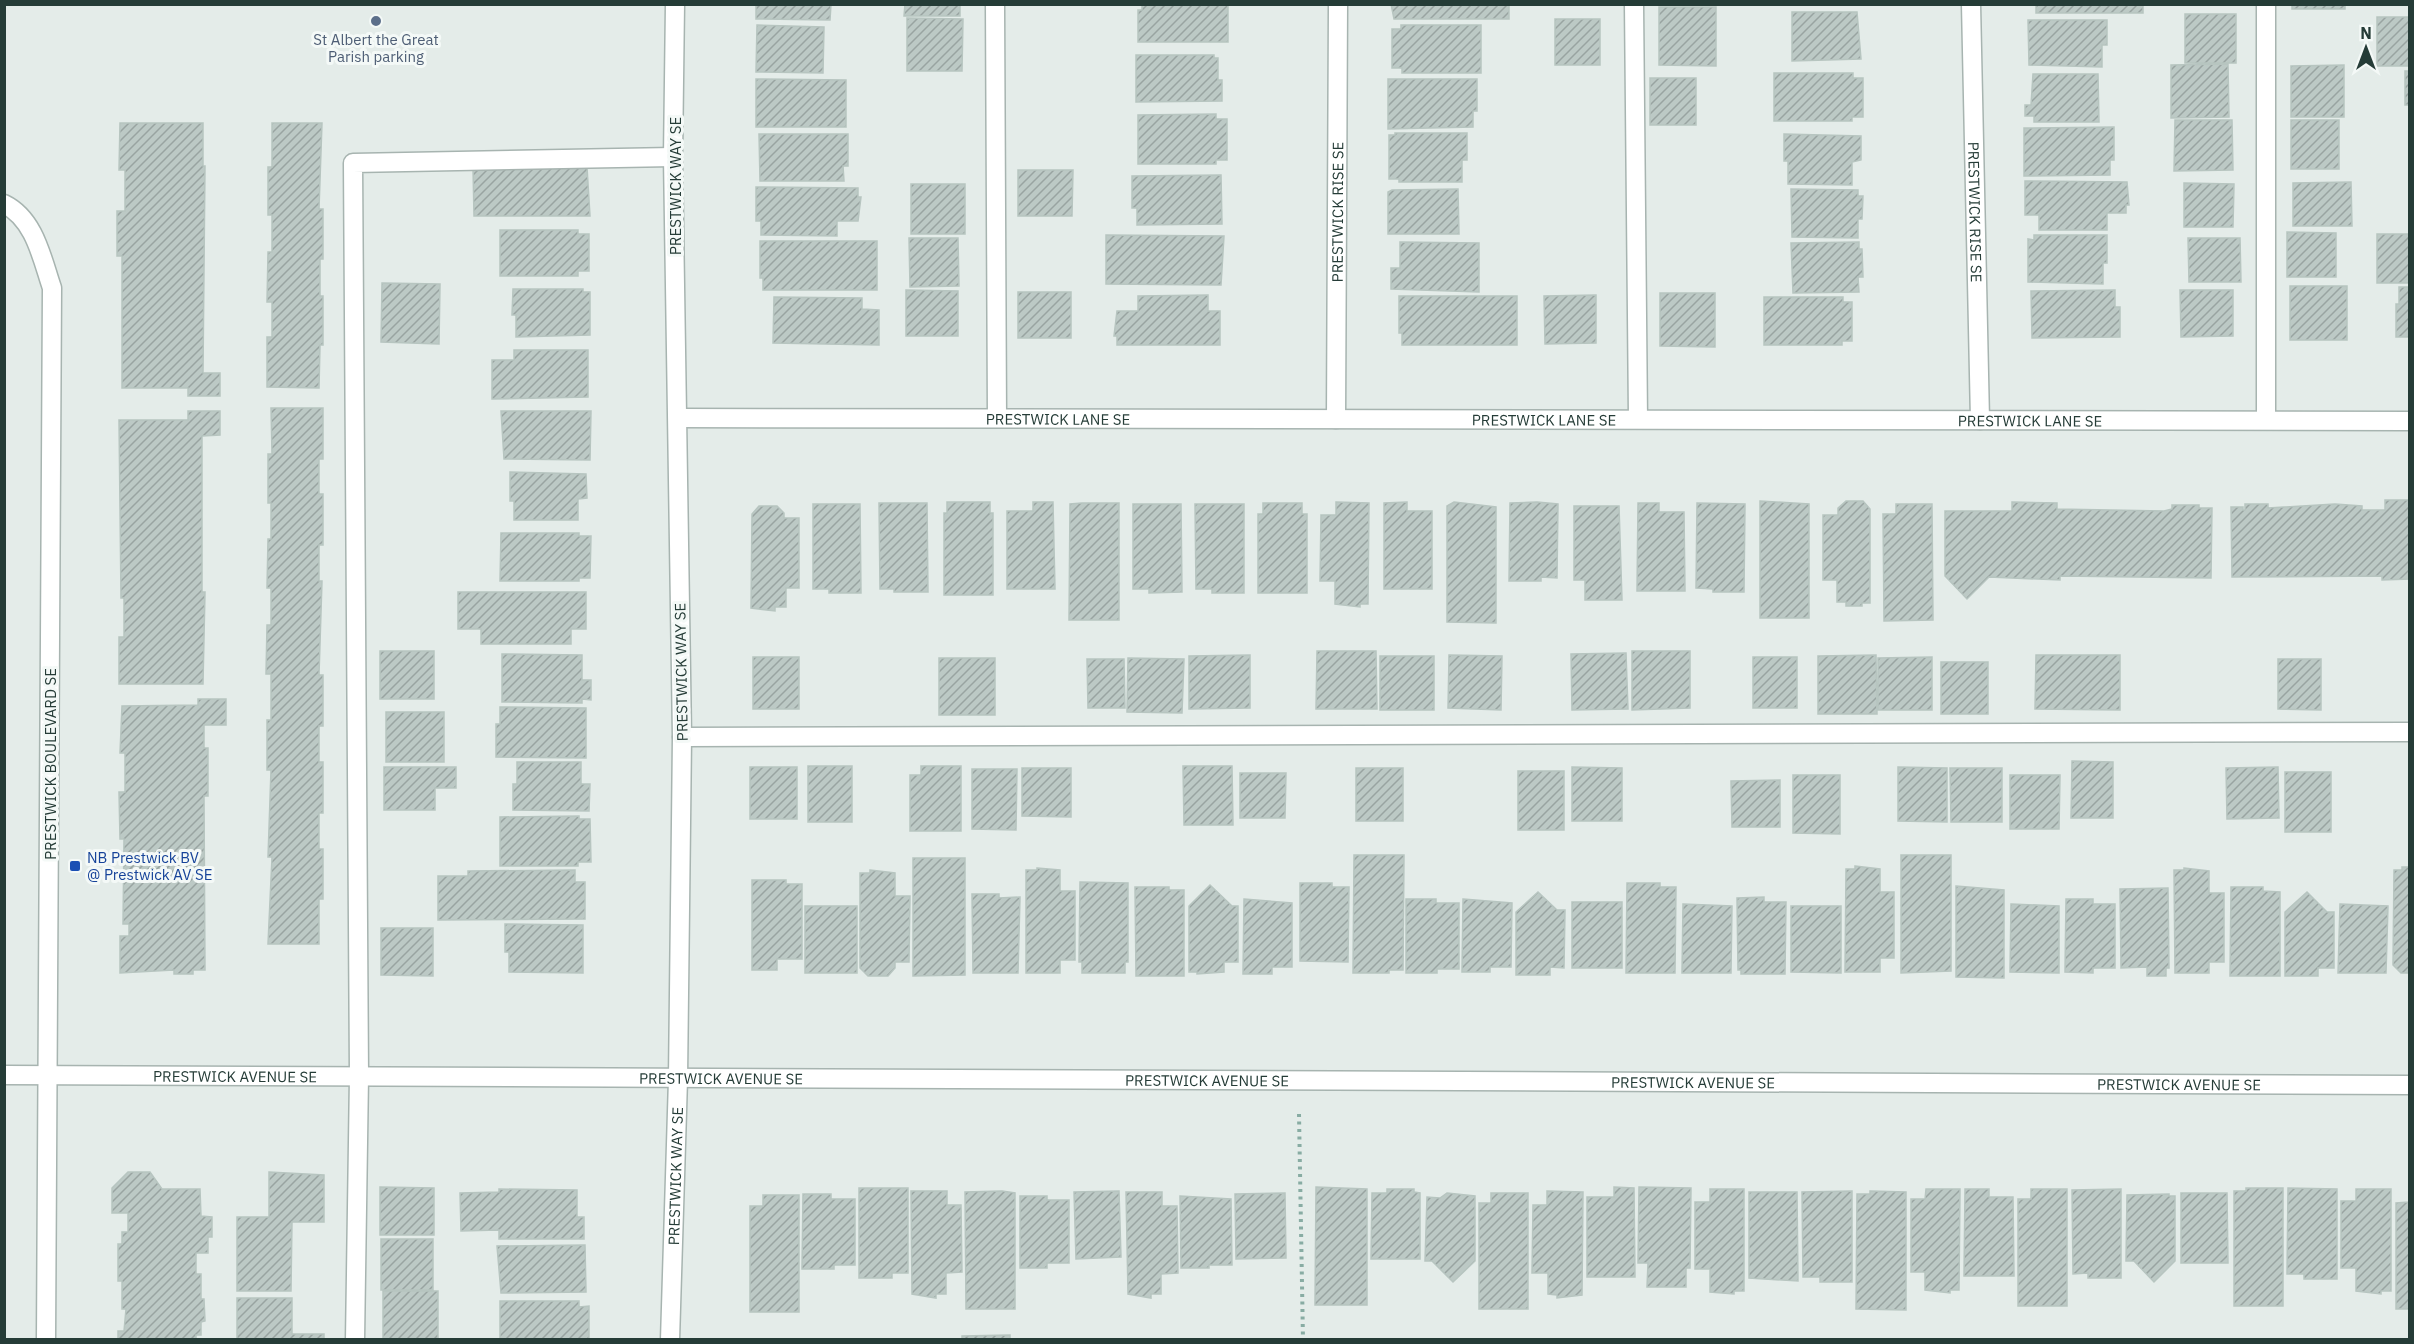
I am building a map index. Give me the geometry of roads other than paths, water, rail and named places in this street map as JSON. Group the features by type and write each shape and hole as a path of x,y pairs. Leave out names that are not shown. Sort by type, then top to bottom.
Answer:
{"street":[{"name":"PRESTWICK WAY SE","path":"670,1340 678,1079 682,737 673,157 675,4"},
{"path":"995,4 997,418"},
{"name":"PRESTWICK RISE SE","path":"1336,418 1338,4"},
{"path":"1634,4 1638,419"},
{"name":"PRESTWICK RISE SE","path":"1971,4 1980,420"},
{"path":"2266,4 2266,420"},
{"path":"355,1340 359,1076 353,163 673,157"},
{"name":"PRESTWICK BOULEVARD SE","path":"4,204 15,209 34,236 52,288 45,1340"},
{"name":"PRESTWICK LANE SE","path":"678,418 2409,421"},
{"path":"682,737 2409,732"},
{"name":"PRESTWICK AVENUE SE","path":"4,1075 2409,1085"}],"place":[{"name":"St Albert the Great Parish parking","path":"376,21"},
{"name":"NB Prestwick BV @ Prestwick AV SE","path":"75,866"}]}
